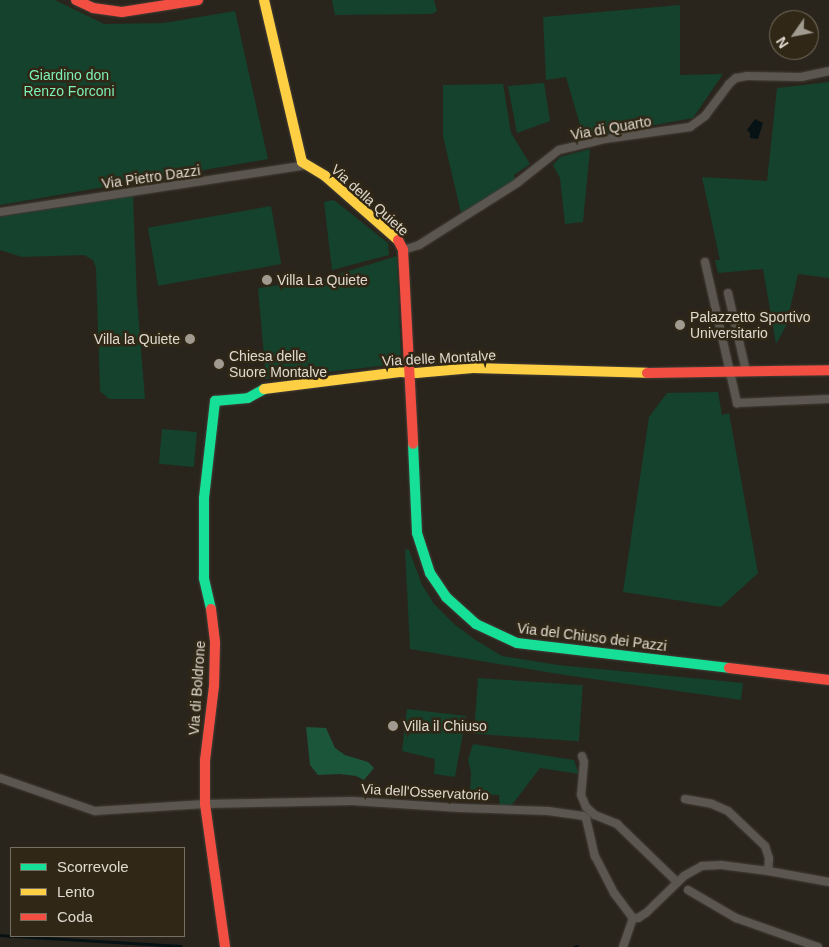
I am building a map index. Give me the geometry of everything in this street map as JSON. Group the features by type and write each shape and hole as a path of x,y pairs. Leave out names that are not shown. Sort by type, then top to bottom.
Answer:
{"main road":[{"path":"76,0 93,8 122,12 198,0"},
{"path":"264,0 299,153 306,165"},
{"name":"Via della Quiete","path":"306,165 324,176 362,208 398,240 404,250 409,373"},
{"name":"Via delle Montalve","path":"215,401 248,398 267,388 473,368 636,374 829,370"},
{"name":"Via del Chiuso dei Pazzi","path":"409,373 416,523 421,549 438,587 453,606 476,624 509,640 529,645 829,680"},
{"name":"Via di Boldrone","path":"215,401 204,498 204,578 212,607 215,643 214,686 205,760 205,804 225,947"}],"street":[{"name":"Via di Quarto","path":"404,250 418,245 517,183 559,150 605,139 690,127 705,116 729,84 736,78 746,76 801,77 829,71"},
{"name":"Via Pietro Dazzi","path":"0,212 306,165"},
{"path":"705,262 728,372 737,403 829,400"},
{"path":"728,293 746,371"},
{"path":"582,756 584,762 581,795 586,807 594,815 618,824 677,882"},
{"name":"Via dell'Osservatorio","path":"0,778 95,811 205,804 352,801 548,811 583,816 586,818 595,856 614,893 633,918"},
{"path":"685,799 712,804 728,811 765,846 769,858 768,871"},
{"path":"622,947 633,918 638,918 646,913 677,882 694,869 708,865 768,871 829,882"},
{"path":"688,890 736,918 818,947"}],"green space":[{"name":"Giardino don Renzo Forconi","path":"0,0 55,0 104,24 164,23 235,11 268,159 0,205"},
{"path":"332,0 434,0 437,11 432,14 335,15"},
{"path":"680,5 680,75 723,74 693,118 584,138 566,77 546,80 543,17"},
{"path":"829,82 829,278 798,274 786,326 776,344 763,269 718,273 715,260 720,260 702,177 767,181 777,88"},
{"path":"544,83 550,121 517,133 508,86"},
{"path":"503,84 511,133 530,164 514,175 515,180 461,213 443,136 443,85"},
{"path":"590,149 583,222 565,224 560,178 553,165 560,157"},
{"path":"133,196 137,299 145,399 109,399 100,391 96,268 93,260 84,255 22,257 0,250 0,217"},
{"path":"334,200 388,243 389,255 332,270 324,202"},
{"path":"271,206 281,264 158,286 148,228"},
{"path":"397,256 401,359 398,364 266,379 258,288 323,279"},
{"path":"718,392 722,415 729,413 758,573 721,607 623,592 649,417 667,393"},
{"path":"162,429 197,432 194,467 159,464"},
{"path":"405,549 409,550 422,585 434,604 454,624 502,656 558,665 743,683 741,700 558,674 410,649"},
{"path":"478,678 583,685 579,741 474,734"},
{"path":"407,709 466,716 455,777 434,774 435,759 402,751"},
{"path":"306,727 326,728 335,748 345,755 368,762 374,768 364,780 356,776 340,774 318,775 310,765"},
{"path":"473,744 574,760 579,774 540,768 511,806 500,807 499,795 470,794 471,772 468,760"}],"shaded area":[{"path":"755,119 763,123 758,139 750,138 750,133 747,130"}],"waterway":[{"path":"0,935 10,936"},
{"path":"31,937 181,946"}],"traffic: fast":[{"path":"211,609 204,578 204,498 215,401 248,398 264,389"},
{"path":"413,444 417,533 430,573 446,597 476,624 517,643 729,668"}],"traffic: slow":[{"path":"264,0 302,162 325,176 398,240"},
{"path":"264,389 400,372 416,373 473,368 647,373"}],"traffic: jam":[{"path":"76,0 93,8 122,12 198,0"},
{"path":"398,240 403,250 413,444"},
{"path":"647,373 829,370"},
{"path":"211,609 215,643 214,686 205,760 205,804 225,947"},
{"path":"729,668 829,680"}],"place":[{"name":"Villa La Quiete","path":"267,280"},
{"name":"Palazzetto Sportivo Universitario","path":"680,325"},
{"name":"Villa la Quiete","path":"190,339"},
{"name":"Chiesa delle Suore Montalve","path":"219,364"},
{"name":"Villa il Chiuso","path":"393,726"}]}
